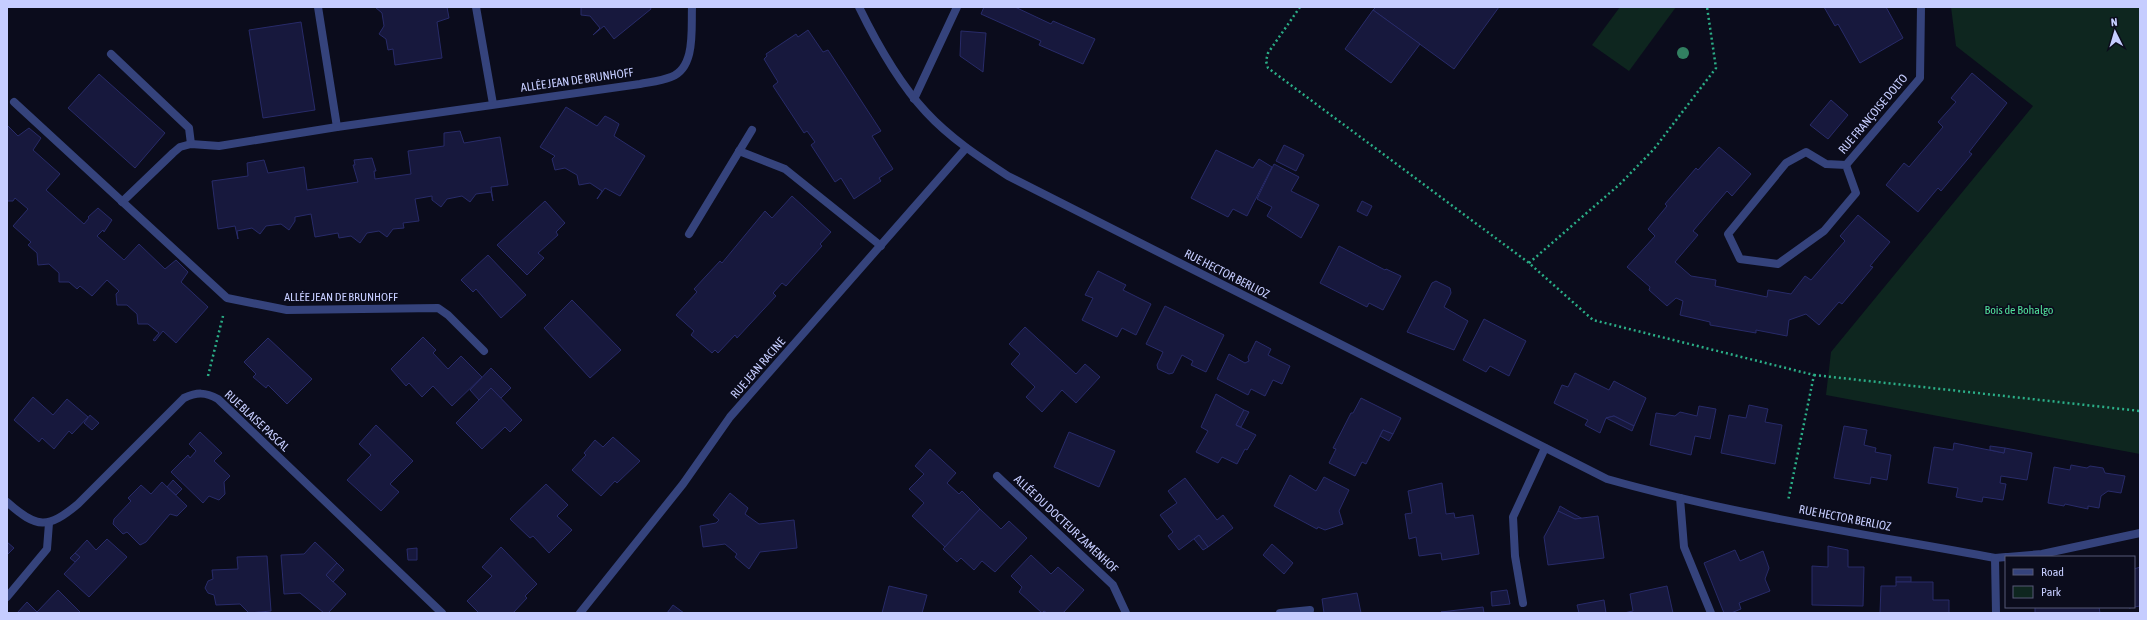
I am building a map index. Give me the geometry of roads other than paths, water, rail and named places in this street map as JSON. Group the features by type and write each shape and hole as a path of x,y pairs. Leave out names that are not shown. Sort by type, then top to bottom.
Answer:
{"street":[{"path":"318,7 337,127"},
{"path":"476,7 493,104"},
{"name":"ALLÉE JEAN DE BRUNHOFF","path":"191,144 219,146 493,104 640,84 670,78 681,72 689,55 692,7"},
{"name":"RUE HECTOR BERLIOZ","path":"859,7 873,36 914,99 942,128 966,148 1008,176 1607,479 1680,498 1784,519 1995,558 2005,557"},
{"path":"914,99 957,7"},
{"name":"RUE FRANÇOISE DOLTO","path":"1846,165 1920,78 1921,7"},
{"path":"14,102 122,202 173,153 180,148 191,144 189,128 110,54"},
{"path":"689,234 752,130"},
{"name":"RUE JEAN RACINE","path":"580,613 683,484 730,417 966,148"},
{"path":"739,151 785,169 881,246"},
{"path":"1806,152 1826,164 1846,165 1856,193 1824,231 1778,264 1740,259 1728,234 1786,164 1806,152"},
{"name":"ALLÉE JEAN DE BRUNHOFF","path":"122,202 227,298 287,310 438,308 448,315 484,351"},
{"name":"RUE BLAISE PASCAL","path":"49,524 62,517 78,504 184,398 195,393 206,393 218,399 442,613"},
{"path":"1523,603 1515,556 1512,517 1545,448"},
{"name":"ALLÉE DU DOCTEUR ZAMENHOF","path":"997,476 1113,585 1126,613"},
{"path":"1680,498 1684,547 1711,613"},
{"path":"7,502 19,513 35,522 49,524 47,549 7,597"},
{"name":"RUE HECTOR BERLIOZ","path":"2019,556 2042,554 2140,534"},
{"path":"1995,558 1996,613"},
{"path":"1280,613 1310,610"}],"park label":[{"name":"Bois de Bohalgo","path":"2019,310"}]}
